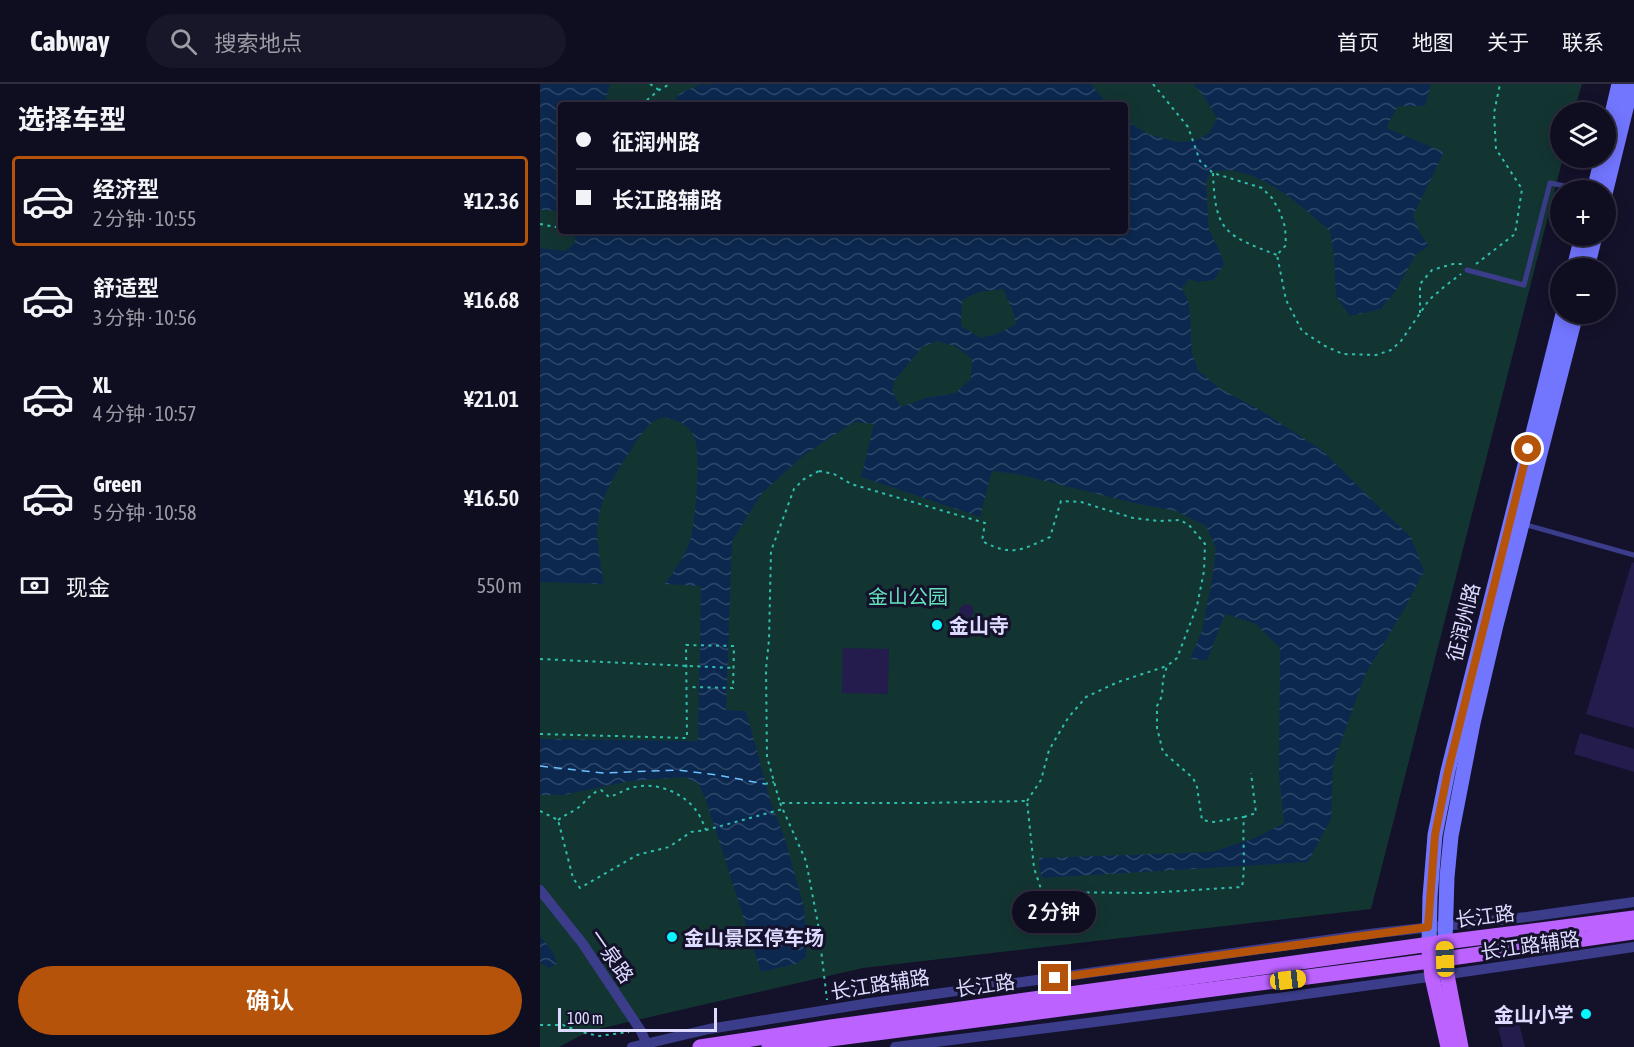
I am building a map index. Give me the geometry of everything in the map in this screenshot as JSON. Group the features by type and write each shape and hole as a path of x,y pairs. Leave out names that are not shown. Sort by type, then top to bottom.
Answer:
{"main road":[{"path":"1615,102 1619,84"},
{"path":"1608,180 1632,84"},
{"name":"征润州路","path":"1429,945 1428,927 1435,835 1448,771 1560,324"},
{"name":"征润州路","path":"1445,942 1451,836 1473,723 1573,324"},
{"name":"长江路","path":"700,1047 1445,942 1634,918"},
{"name":"长江路","path":"770,1047 1430,961 1634,932"},
{"path":"1445,942 1445,959 1439,976 1448,1047"},
{"path":"1429,945 1430,961 1439,976 1461,1047"}],"street":[{"name":"一泉路","path":"540,890 583,944 641,1031 647,1045"},
{"name":"长江路辅路","path":"632,1047 709,1029 894,1000 1428,927 1634,903"},
{"name":"长江路辅路","path":"895,1047 937,1045 1634,947"},
{"path":"934,1026 937,1045"}],"lane":[{"path":"1466,267 1524,285 1550,183"},
{"path":"1522,524 1634,555"}],"path":[{"path":"650,84 659,90"},
{"path":"645,102 670,84"},
{"path":"1153,84 1188,127 1200,161 1213,173 1262,188 1272,198 1285,227 1286,245 1277,255"},
{"path":"1277,255 1286,300 1302,331 1342,354 1376,355 1391,350 1401,341 1429,300 1466,267 1515,234 1522,189 1496,149 1494,113 1500,84"},
{"path":"1213,173 1215,203 1222,224 1236,239 1277,255"},
{"path":"540,224 558,227"},
{"path":"1420,313 1420,284 1432,270 1453,264 1466,267"},
{"path":"829,1010 818,924 806,861 780,803 767,757 766,669 771,551 794,489 804,478 819,471 834,474 851,484 985,523 982,541 1004,550 1022,550 1050,537 1060,501 1081,502 1133,518 1159,521 1180,520 1189,525 1205,544 1204,571 1197,606 1177,658 1167,666 1118,682 1086,697 1068,717 1049,750 1041,780 1026,801 1034,868 1041,892 1147,893 1242,887 1245,873 1242,836 1244,817"},
{"path":"540,734 687,738 686,645 734,646 732,688 688,687"},
{"path":"540,659 733,668"},
{"path":"1167,666 1163,679 1162,696 1157,706 1157,728 1163,752 1193,778 1197,787 1202,820 1213,822 1256,813 1251,772"},
{"path":"765,784 774,782"},
{"path":"558,820 566,813 578,809 594,792 601,790 609,796 619,795 630,788 657,786 684,797 696,809 706,830"},
{"path":"780,803 1026,801"},
{"path":"540,811 558,820 573,878 580,888 637,855 669,847 691,832 783,809"},
{"path":"540,1025 563,1025 599,1036 617,1032 641,1031"}],"green space":[{"name":"金山公园","path":"540,84 1582,84 1577,102 1550,102 1550,168 1560,168 1557,180 1550,180 1550,209 1371,909 863,968 589,1031 559,1047 540,1047"}],"water":[{"path":"540,84 610,84 605,102 558,102 558,211 540,210"},
{"path":"701,84 1091,84 1106,102 674,102 679,94"},
{"path":"1193,84 1431,84 1425,106 1398,106 1386,128 1444,152 1413,216 1420,233 1429,246 1416,254 1395,292 1381,309 1350,316 1336,296 1330,231 1273,186 1248,174 1231,171 1211,171 1206,181 1209,230 1224,264 1214,280 1198,282 1189,279 1182,288 1189,303 1192,353 1198,370 1219,388 1260,410 1322,450 1411,537 1424,571 1365,675 1333,764 1331,819 1308,862 1042,878 1039,858 1212,852 1255,838 1284,823 1279,775 1280,648 1256,624 1225,614 1207,660 1190,659 1202,631 1216,548 1206,526 1176,511 1017,474 992,471 980,517 861,477 874,424 854,422 804,455 762,493 732,541 726,710 746,711 771,803 784,836 804,907 807,945 806,957 796,964 761,972 706,800 698,783 684,777 630,781 563,795 540,795 540,739 698,741 701,586 665,584 690,541 698,472 693,434 680,422 664,418 652,422 641,434 620,467 604,499 597,534 604,584 540,582 540,248 565,251 575,243 575,234 1128,234 1128,122 1148,134 1177,142 1194,141 1210,133 1217,118 1203,95","holes":["1003,289 1016,324 999,333 981,338 961,326 962,300 979,292","937,341 955,346 972,359 971,379 955,393 926,398 901,407 892,391 895,380 922,347"]},
{"path":"540,936 553,952 557,964 549,968 540,963"}],"building":[{"path":"1632,562 1634,563 1634,728 1586,714"},
{"path":"964,604 972,605 974,613 969,618 961,617 959,609"},
{"path":"843,648 889,649 888,694 842,693"},
{"path":"1580,733 1634,749 1634,772 1574,754"},
{"path":"1519,1023 1525,1047 1503,1047 1498,1028"}],"ferry route":[{"path":"540,766 603,773 677,770 765,784"}],"place":[{"name":"金山寺","path":"937,625"},
{"name":"金山景区停车场","path":"672,937"},
{"name":"金山小学","path":"1586,1014"}],"route":[{"path":"1055,978 1428,927 1435,835 1448,771 1528,449"}]}
